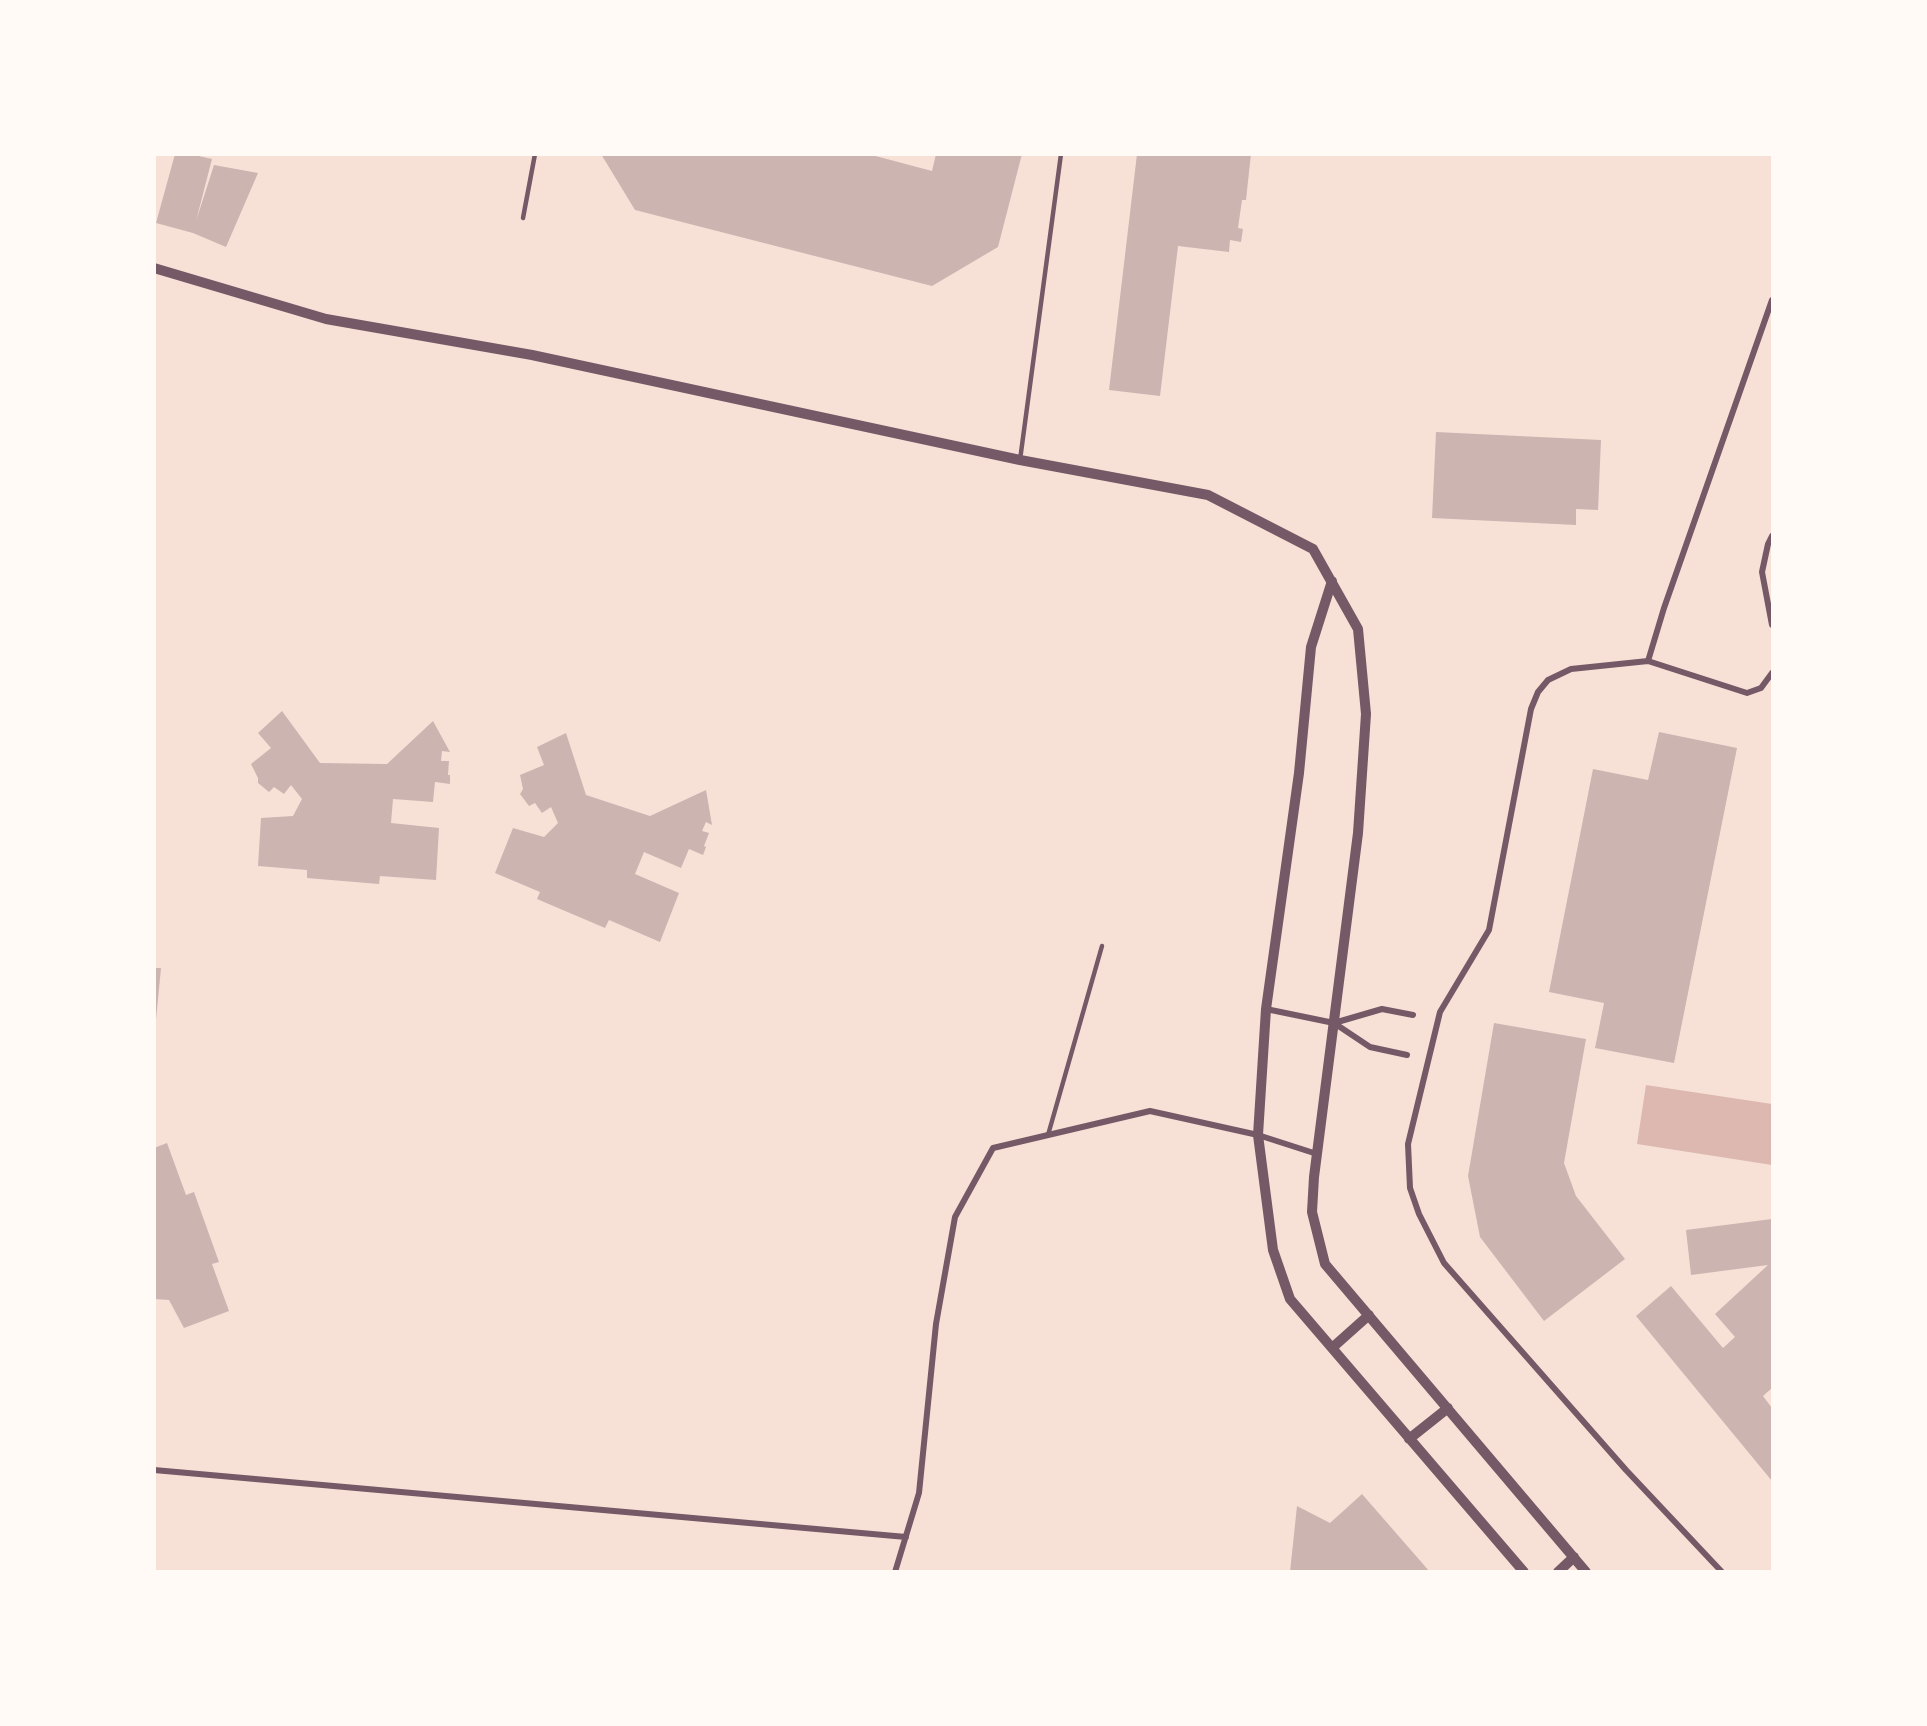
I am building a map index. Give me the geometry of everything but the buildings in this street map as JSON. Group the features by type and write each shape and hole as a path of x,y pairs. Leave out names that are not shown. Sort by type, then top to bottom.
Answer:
{"street":[{"path":"154,268 326,319 532,355 1020,460 1208,495 1313,549 1358,629 1366,714 1358,833 1314,1177 1312,1212 1325,1264 1587,1572"},
{"path":"1648,661 1668,597 1773,300"},
{"path":"1773,536 1768,544 1762,572 1773,625"},
{"path":"1332,580 1311,647 1299,773 1266,1009 1258,1135 1273,1250 1290,1299 1524,1572"},
{"path":"1722,1572 1626,1470 1444,1263 1419,1214 1410,1188 1408,1144 1440,1012 1489,930 1531,709 1538,692 1548,680 1571,669 1648,661 1747,693 1761,688 1773,674"},
{"path":"1266,1009 1334,1023 1370,1047 1407,1054"},
{"path":"1334,1023 1382,1009 1413,1015"},
{"path":"895,1572 919,1492 936,1324 955,1217 993,1148 1150,1111 1258,1135 1317,1154"},
{"path":"1332,1348 1369,1315"},
{"path":"1409,1439 1448,1408"},
{"path":"154,1470 906,1537"},
{"path":"1558,1572 1574,1557"}],"lane":[{"path":"523,218 535,154"},
{"path":"1020,460 1061,154"},
{"path":"1048,1135 1102,946"}],"shaded area":[{"path":"1646,1085 1772,1104 1772,1165 1637,1144"}]}
